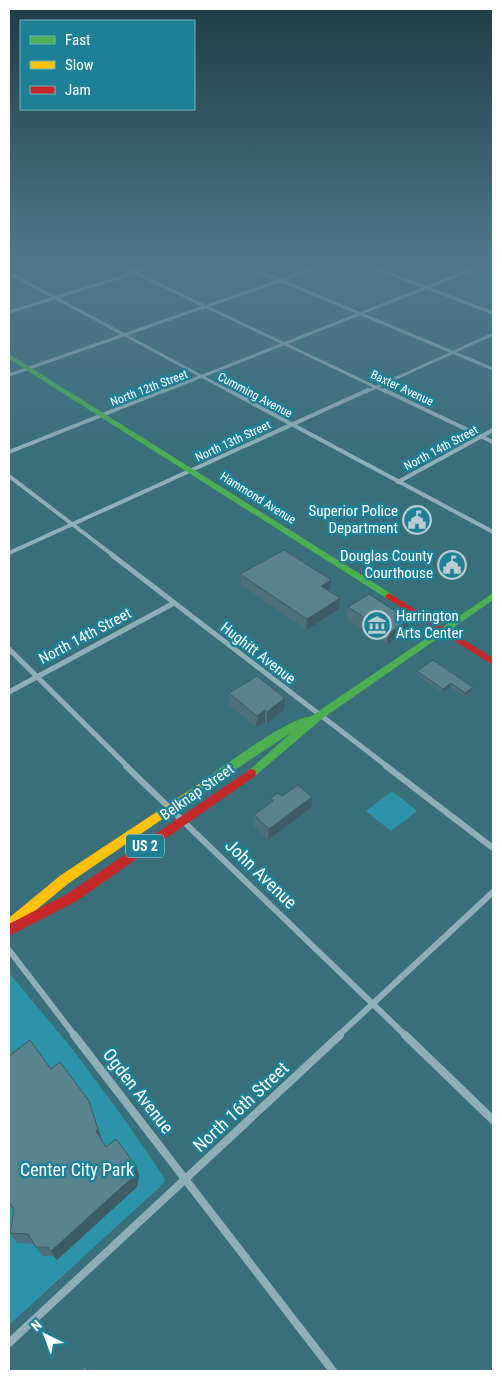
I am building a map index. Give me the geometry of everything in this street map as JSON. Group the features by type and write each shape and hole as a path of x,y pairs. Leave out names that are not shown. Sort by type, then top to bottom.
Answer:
{"main road":[{"name":"Hammond Avenue","path":"9,356 493,662"},
{"name":"Belknap Street","path":"9,930 71,898 264,763 319,715 493,596"},
{"name":"Belknap Street","path":"9,925 54,887 169,808 278,735 319,715"}],"street":[{"name":"Cumming Avenue","path":"108,326 493,532"},
{"path":"9,375 148,326"},
{"name":"Baxter Avenue","path":"247,326 493,442"},
{"name":"North 12th Street","path":"9,452 329,326"},
{"path":"390,326 493,369"},
{"name":"North 13th Street","path":"9,553 493,334"},
{"name":"North 14th Street","path":"398,482 493,430"},
{"name":"Hughitt Avenue","path":"9,476 493,848"},
{"name":"North 14th Street","path":"9,692 174,603"},
{"name":"John Avenue","path":"9,650 169,808 493,1120"},
{"name":"North 16th Street","path":"9,1343 493,892"},
{"name":"Ogden Avenue","path":"9,950 333,1371"}],"green space":[{"path":"392,791 417,811 391,831 366,811"},
{"name":"Center City Park","path":"9,973 70,1046 125,1120 165,1179 163,1184 9,1325"}],"building":[{"path":"284,550 331,580 321,586 340,598 307,619 240,574"},
{"path":"369,594 409,620 389,633 348,607"},
{"path":"433,660 473,687 465,693 451,683 443,689 417,671"},
{"path":"257,676 285,698 267,712 265,710 257,716 229,693"},
{"path":"298,785 312,797 269,829 254,815 273,801 271,798 278,793 282,796"},
{"path":"30,1040 51,1069 60,1062 89,1101 98,1129 96,1131 106,1147 116,1139 136,1166 134,1176 51,1251 48,1247 36,1247 28,1234 10,1233 14,1210 9,1202 9,1056"},
{"path":"85,1366 88,1371 80,1371"}],"traffic: fast":[{"path":"9,356 389,596"},
{"path":"251,773 319,715 493,596"},
{"path":"217,776 278,735 308,720"}],"traffic: slow":[{"path":"14,921 65,879 217,776"}],"traffic: jam":[{"path":"389,596 493,662"},
{"path":"9,930 71,898 251,773"}],"place":[{"name":"Superior Police Department","path":"417,520"},
{"name":"Douglas County Courthouse","path":"452,565"},
{"name":"Harrington Arts Center","path":"377,625"}]}
